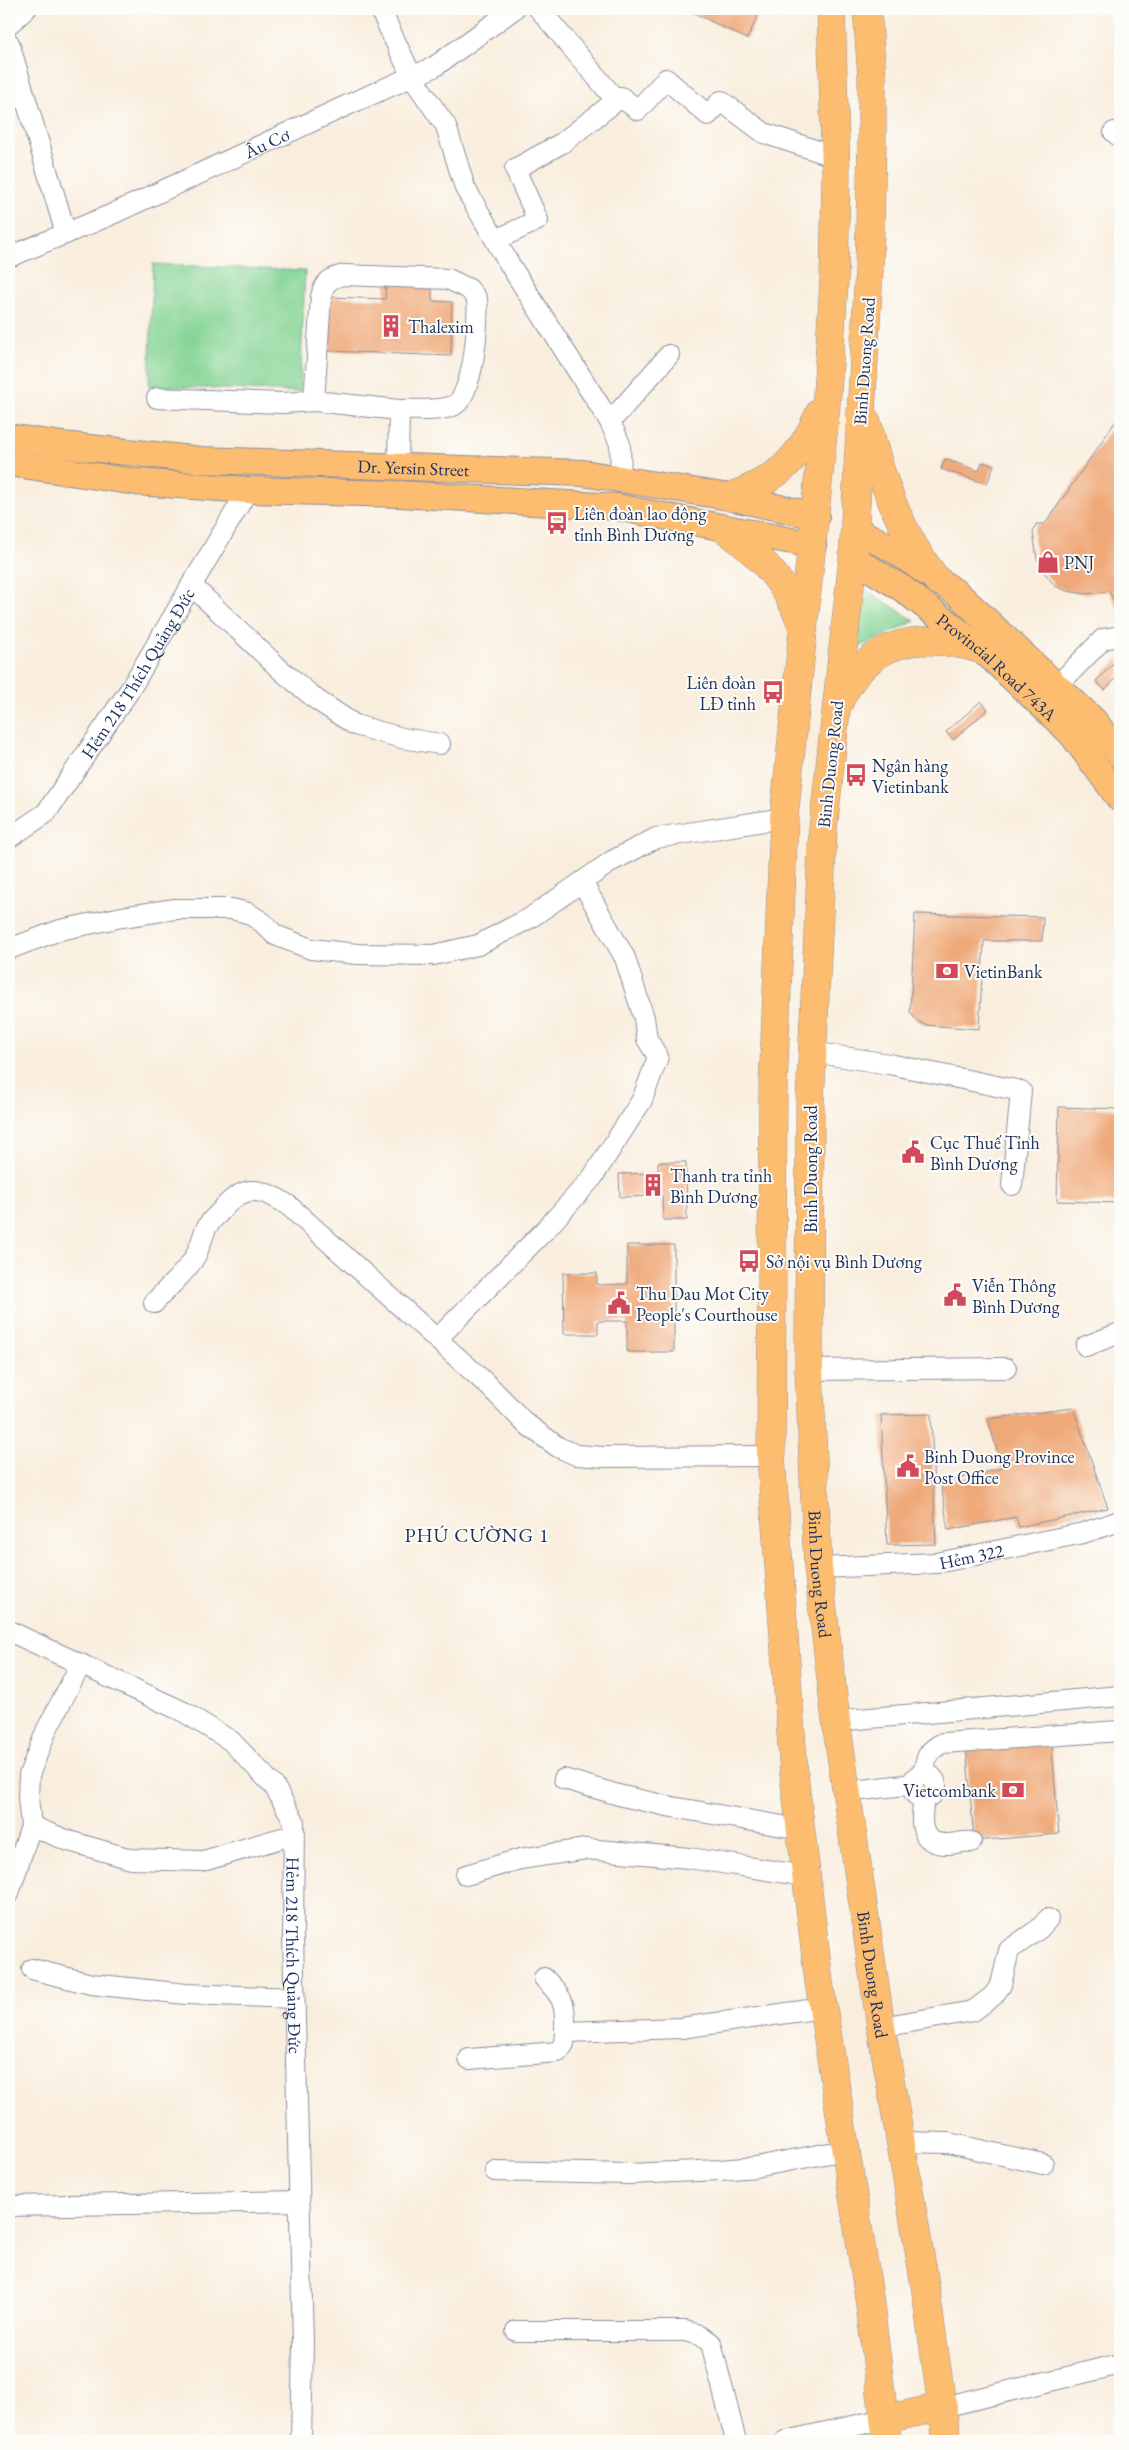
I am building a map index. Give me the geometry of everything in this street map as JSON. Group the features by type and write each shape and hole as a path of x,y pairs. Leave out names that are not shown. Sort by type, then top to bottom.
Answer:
{"highway":[{"name":"Binh Duong Road","path":"831,9 836,158 834,281 827,394 816,516 784,818 773,1089 771,1456 794,1774 800,1829 823,2008 869,2297 885,2430"},
{"name":"Binh Duong Road","path":"868,9 872,77 872,206 853,558 823,829 810,1103 809,1370 818,1568 845,1792 947,2441"},
{"path":"729,497 766,481 793,460 811,431 827,394"},
{"path":"862,399 892,503 911,544 938,581"},
{"path":"816,516 855,529"},
{"path":"724,528 758,556 773,573 795,607 804,632"},
{"path":"813,546 853,558"},
{"path":"836,708 843,694 861,669 872,659 896,645 929,640 948,641 983,650"},
{"path":"771,1456 812,1454"},
{"path":"885,2430 943,2406"}],"main road":[{"name":"Dr. Yersin Street","path":"9,437 62,446 201,460 583,473 729,497 816,516"},
{"path":"58,471 62,446"},
{"path":"248,490 255,462"},
{"name":"Dr. Yersin Street","path":"9,463 136,482 248,490 399,494 617,507 813,546"},
{"path":"398,467 399,494"},
{"name":"Provincial Road 743A","path":"855,529 896,551 958,594 1058,685 1094,721 1120,755"},
{"name":"Provincial Road 743A","path":"853,558 903,589 983,650 1071,733 1120,799"}],"street":[{"path":"9,24 26,9"},
{"path":"380,9 412,77 446,126 465,188 610,422 620,444 621,479"},
{"name":"Âu Cơ","path":"9,257 108,216 434,67 514,9"},
{"path":"540,9 616,100"},
{"path":"9,43 66,234"},
{"path":"496,240 538,220 515,169 562,143 621,97 638,110 666,79 708,115 721,101 764,133 836,158"},
{"path":"157,398 282,403 314,401 399,410 443,408 455,405 464,396 470,382 478,308 477,299 470,289 448,278 344,275 332,278 324,286 321,297 314,401"},
{"path":"610,422 669,354"},
{"path":"398,467 399,410"},
{"name":"Hẻm 218 Thích Quảng Đức","path":"9,838 46,813 129,691 248,490"},
{"path":"191,585 282,671 317,700 355,725 402,738 440,744"},
{"path":"1058,685 1103,639 1120,636"},
{"path":"9,949 60,930 130,916 175,909 232,909 248,914 262,922 275,935 311,949 357,954 433,955 478,944 530,918 612,861 656,838 784,818"},
{"path":"437,1339 547,1228 592,1178 642,1100 658,1057 647,1039 644,1018 625,958 582,882"},
{"path":"812,1052 889,1064 1021,1091 1012,1185"},
{"path":"154,1303 192,1262 200,1247 205,1230 230,1199 240,1192 253,1190 272,1194 288,1204 490,1387 525,1423 558,1447 576,1455 605,1457 771,1456"},
{"path":"1086,1346 1120,1333"},
{"path":"809,1370 1006,1368"},
{"name":"Hẻm 322","path":"818,1568 937,1563 1083,1533 1120,1521"},
{"name":"Hẻm 218 Thích Quảng Đức","path":"9,1631 184,1712 231,1741 274,1786 294,1821 293,1936 302,2343 301,2441"},
{"path":"9,1893 31,1826 28,1797 29,1776 47,1729 81,1664"},
{"path":"836,1721 1120,1696"},
{"path":"971,1842 946,1844 929,1838 923,1832 920,1785 925,1758 933,1748 943,1743 1120,1732"},
{"path":"564,1778 622,1796 672,1807 800,1829"},
{"path":"845,1792 920,1785"},
{"path":"31,1826 69,1841 131,1859 202,1861 294,1834"},
{"path":"466,1875 520,1859 586,1849 689,1858 806,1876"},
{"path":"881,2028 973,2011 993,1996 1001,1985 1009,1950 1039,1929 1048,1919"},
{"path":"32,1969 91,1984 186,1994 294,1998"},
{"path":"469,2059 558,2052 564,2044 565,2010 563,1999 544,1978"},
{"path":"565,2032 681,2028 823,2008"},
{"path":"900,2142 948,2144 1043,2164"},
{"path":"495,2171 629,2174 720,2170 756,2167 846,2150"},
{"path":"9,2206 299,2201"},
{"path":"516,2331 685,2331 700,2335 711,2343 736,2441"},
{"path":"943,2406 1120,2364"},
{"path":"786,2441 885,2430"}],"green space":[{"path":"153,264 305,271 300,392 149,386"},
{"path":"860,586 915,621 857,648"}],"building":[{"path":"686,9 761,9 747,39"},
{"name":"Thalexim","path":"386,278 432,280 432,301 452,302 451,356 328,351 331,297 385,299"},
{"path":"1120,415 1119,612 1109,591 1086,594 1067,591 1055,586 1037,559 1033,532 1036,524 1045,524"},
{"path":"945,459 979,471 982,462 994,465 987,484 941,469"},
{"path":"1120,657 1120,674 1105,690 1096,681"},
{"path":"981,701 988,709 953,740 946,732"},
{"name":"VietinBank","path":"915,914 1043,917 1042,941 984,941 979,1029 925,1025 916,1020 910,1012"},
{"path":"1059,1107 1120,1109 1120,1203 1057,1201"},
{"name":"Thanh tra tỉnh Bình Dương","path":"658,1162 686,1162 687,1220 663,1220 662,1196 620,1197 619,1174 658,1173"},
{"name":"Thu Dau Mot City People's Courthouse","path":"627,1245 674,1245 674,1352 627,1352 627,1321 598,1321 598,1334 564,1334 563,1273 597,1273 597,1285 627,1284"},
{"path":"1073,1408 1108,1508 1019,1527 1016,1517 948,1530 941,1483 1002,1468 988,1419"},
{"name":"Binh Duong Province Post Office","path":"931,1414 936,1544 887,1545 881,1415"},
{"name":"Vietcombank","path":"1051,1738 1059,1834 974,1841 966,1745"}],"place":[{"name":"Thalexim","path":"391,326"},
{"name":"Liên đoàn lao động tỉnh Bình Dương","path":"557,523"},
{"name":"PNJ","path":"1048,562"},
{"name":"Liên đoàn LĐ tỉnh","path":"773,692"},
{"name":"Ngân hàng Vietinbank","path":"856,775"},
{"name":"VietinBank","path":"947,971"},
{"name":"Cục Thuế Tỉnh Bình Dương","path":"913,1152"},
{"name":"Thanh tra tỉnh Bình Dương","path":"653,1185"},
{"name":"Sở nội vụ Bình Dương","path":"749,1261"},
{"name":"Viễn Thông Bình Dương","path":"955,1295"},
{"name":"Thu Dau Mot City People's Courthouse","path":"619,1303"},
{"name":"Binh Duong Province Post Office","path":"908,1466"},
{"name":"Vietcombank","path":"1013,1790"}],"district":[{"name":"PHÚ CƯỜNG 1","path":"477,1535"}]}
